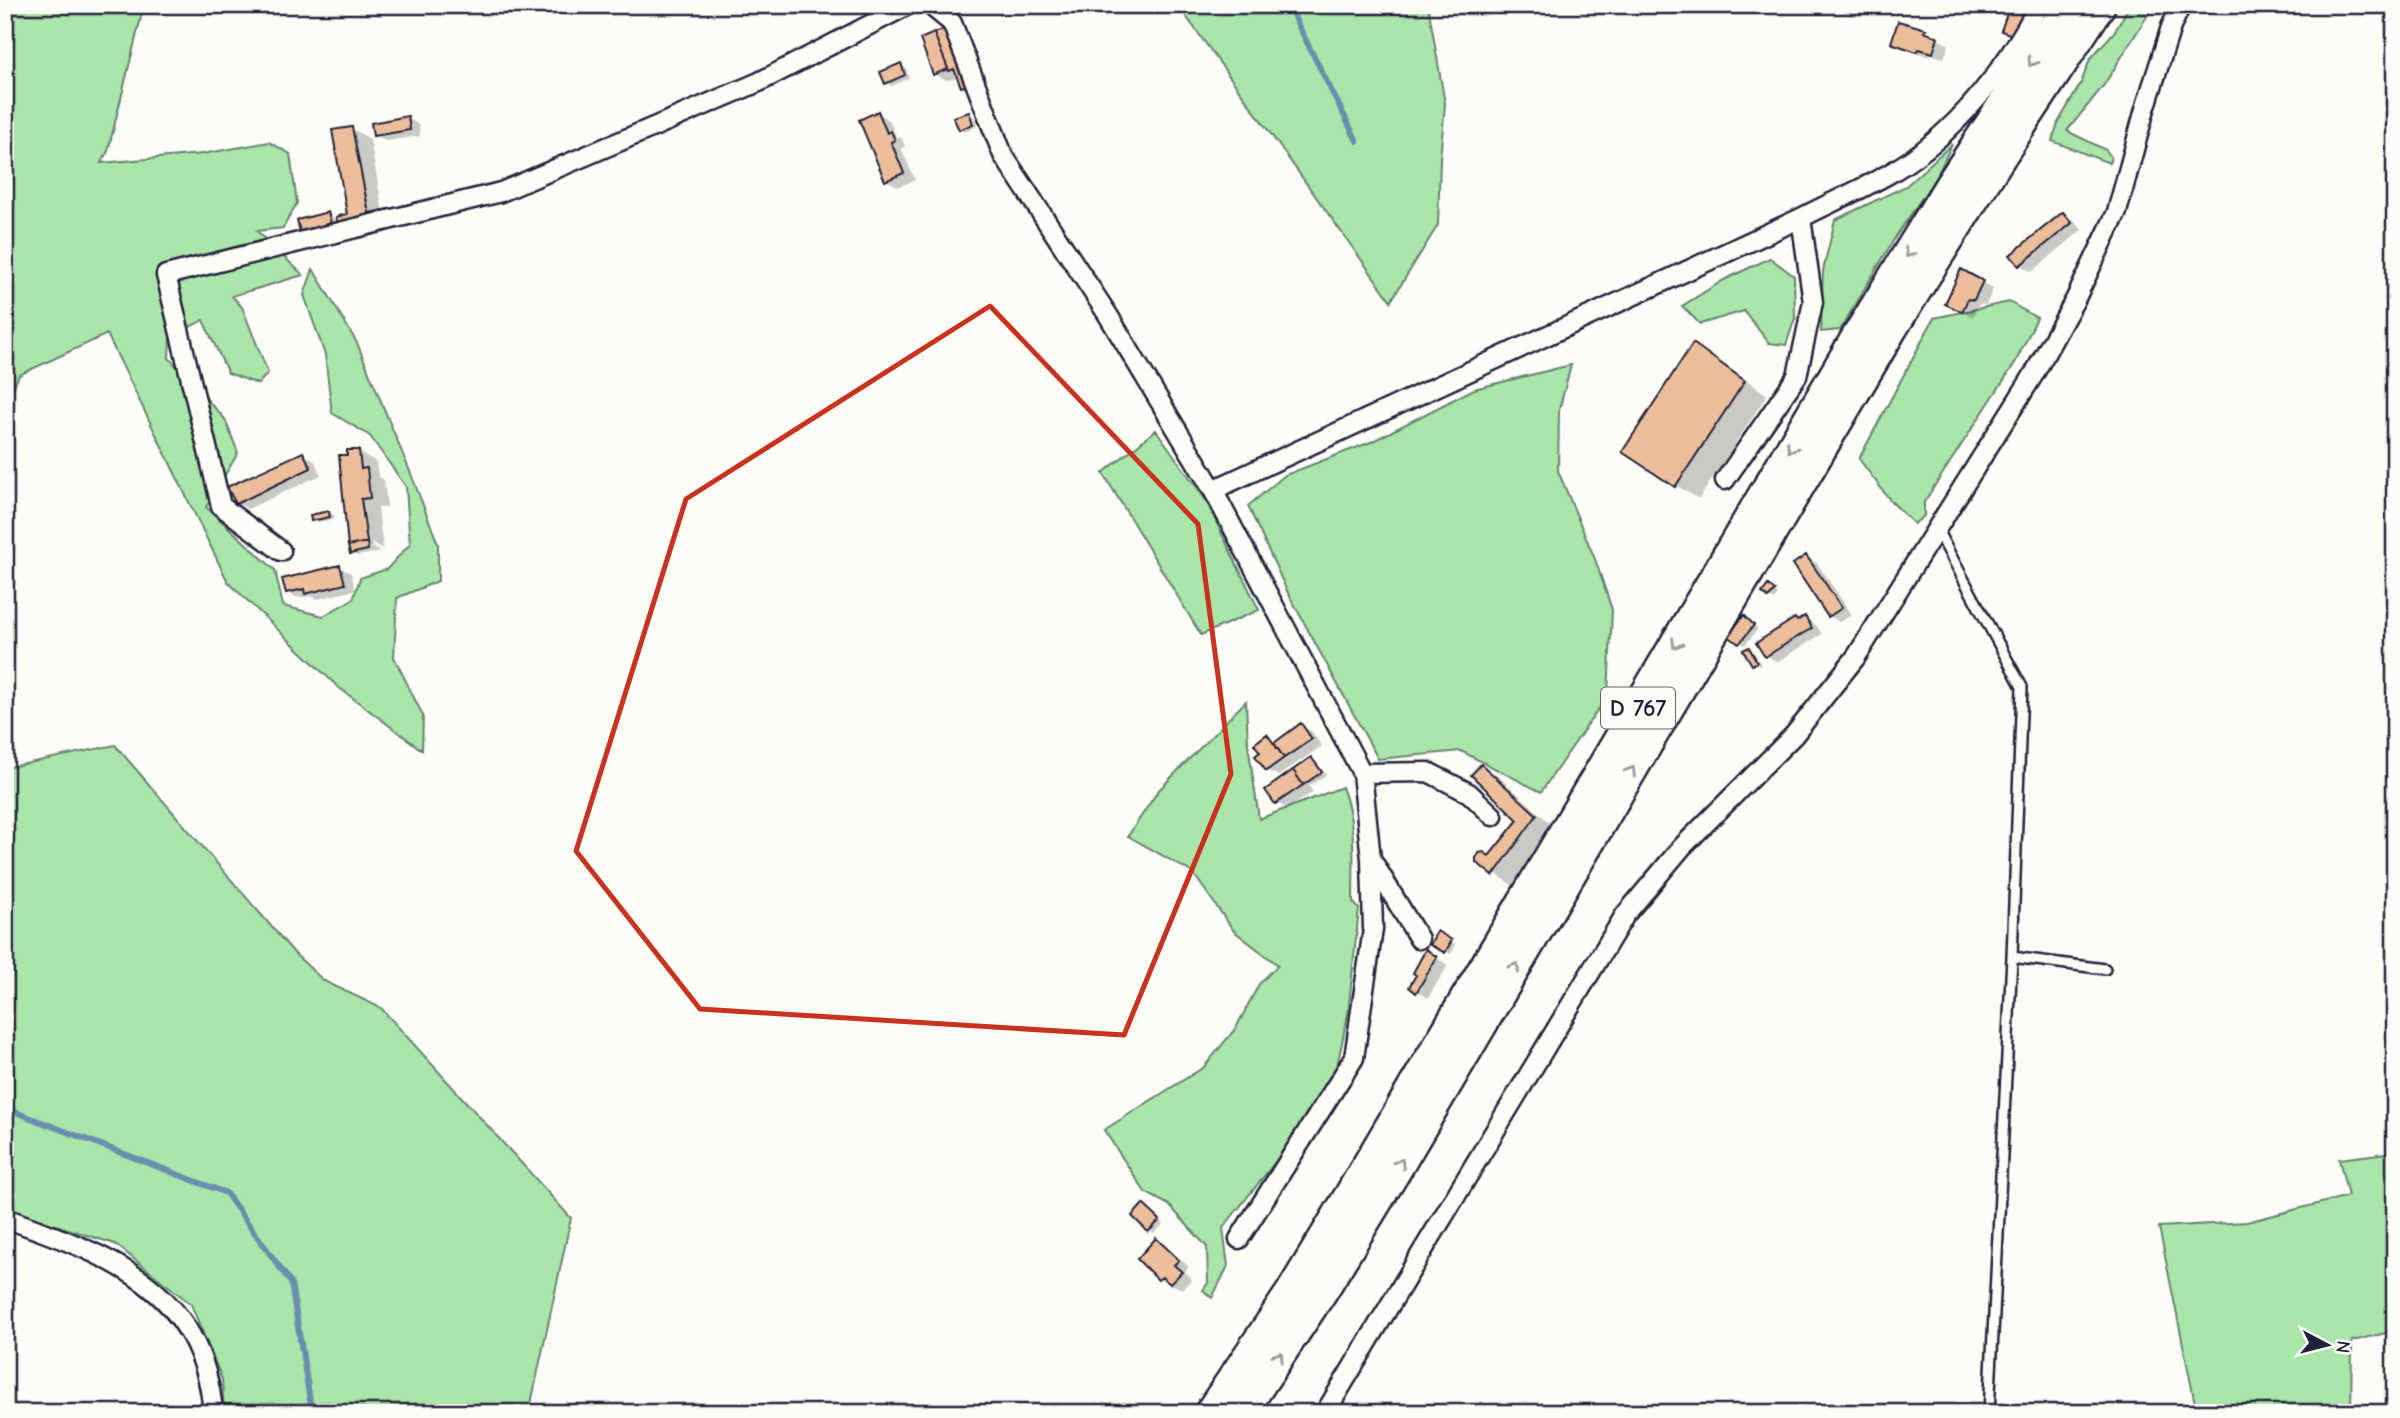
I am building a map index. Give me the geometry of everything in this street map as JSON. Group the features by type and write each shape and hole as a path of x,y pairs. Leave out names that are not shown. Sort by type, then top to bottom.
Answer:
{"highway":[{"name":"D 767","path":"1210,1413 1291,1293 1337,1217 1864,326 1949,187 2069,5"},
{"name":"D 767","path":"1241,1413 1324,1288 1404,1156 1892,328 2100,5"}],"street":[{"path":"281,551 221,506 166,275 500,192 759,82 908,5"},
{"path":"930,5 952,23 1003,155 1108,315 1213,490 1362,773 1371,859 1373,929 1354,1058 1239,1239"},
{"path":"1213,490 1801,218 1892,172 1936,141 1982,91 2020,42 2039,5"},
{"path":"1325,1413 1625,915 1682,847 1794,735 1856,657 2034,374 2076,298 2117,212 2145,109 2171,27 2181,5"},
{"path":"1725,480 1797,376 1813,302 1801,218"},
{"path":"1362,773 1428,772 1469,793 1493,816"},
{"path":"1371,859 1419,939"},
{"path":"5,1218 88,1249 122,1266 173,1307 199,1352 211,1386 213,1413"}],"lane":[{"path":"1937,530 2022,687 2012,957 1989,1413"},
{"path":"2012,957 2105,969"}],"highlighted area":[{"path":"990,306 1198,524 1231,774 1124,1035 700,1009 576,851 686,499"}],"green space":[{"path":"5,5 144,5 108,151 101,163 202,154 269,142 290,154 297,203 283,228 257,231 303,275 232,296 242,307 268,373 258,384 228,373 203,320 170,337 169,358 225,419 238,453 206,507 275,570 283,606 323,616 353,599 360,578 387,569 410,544 406,487 370,436 332,413 325,355 304,295 313,269 357,343 438,544 438,581 397,598 394,657 423,716 422,750 338,687 228,582 107,334 19,375 5,406"},
{"path":"1178,5 1428,5 1445,104 1438,225 1391,301"},
{"path":"2130,5 2154,5 2104,85 2067,131 2106,150 2111,157 2109,163 2052,141 2058,123 2081,83 2090,59 2115,31"},
{"path":"1952,144 1937,176 1896,236 1840,330 1821,332 1823,271 1835,220 1906,186"},
{"path":"1770,258 1794,276 1795,318 1786,345 1769,343 1744,311 1700,324 1682,306 1724,280"},
{"path":"2009,302 2037,318 2015,363 1924,502 1924,516 1914,524 1890,500 1859,459 1934,318"},
{"path":"1571,365 1559,410 1558,471 1595,559 1612,610 1608,695 1541,792 1461,751 1378,759 1288,593 1248,506 1285,475 1371,442 1474,389"},
{"path":"1156,430 1205,499 1259,610 1201,635 1103,473"},
{"path":"1246,701 1248,744 1259,819 1342,787 1352,829 1353,902 1359,909 1348,1014 1337,1066 1287,1147 1223,1228 1228,1266 1212,1298 1203,1290 1208,1283 1207,1247 1169,1205 1145,1192 1104,1130 1204,1067 1236,1028 1259,984 1278,965 1234,931 1193,873 1128,836 1158,791"},
{"path":"115,745 295,954 324,981 381,1008 571,1218 529,1413 224,1413 222,1379 191,1304 115,1244 5,1209 5,768"},
{"path":"2395,1152 2395,1328 2390,1332 2352,1341 2351,1413 2197,1413 2159,1227 2247,1222 2348,1196 2339,1159"}],"building":[{"path":"2010,5 2032,5 2018,37 2001,31"},
{"path":"1898,21 1926,29 1924,32 1938,37 1933,53 1919,49 1917,52 1891,43"},
{"path":"950,28 969,85 961,87 954,69 949,71 934,33"},
{"path":"934,33 948,69 933,75 920,39"},
{"path":"901,63 905,75 885,84 880,72"},
{"path":"878,111 887,133 891,131 895,140 891,142 904,173 885,181 859,120"},
{"path":"969,112 973,124 959,130 953,117"},
{"path":"408,116 410,130 373,136 371,123"},
{"path":"352,127 369,213 389,209 390,215 339,229 336,217 347,214 332,130"},
{"path":"328,212 331,223 300,232 297,220"},
{"path":"2063,212 2072,223 2019,266 2010,255"},
{"path":"1961,269 1983,281 1974,300 1968,299 1962,312 1945,304"},
{"path":"1693,343 1745,381 1675,487 1622,452"},
{"path":"347,450 359,450 361,469 367,468 370,498 361,499 367,542 348,546 339,455 347,455"},
{"path":"303,452 311,468 236,504 227,487"},
{"path":"329,511 330,517 311,521 310,515"},
{"path":"367,542 368,550 350,554 348,546"},
{"path":"1806,555 1842,608 1828,617 1793,564"},
{"path":"340,565 345,584 305,594 304,589 286,593 282,579"},
{"path":"1768,585 1775,591 1768,598 1762,593"},
{"path":"1744,615 1754,625 1739,644 1728,636"},
{"path":"1805,616 1812,628 1765,657 1756,643 1795,618 1797,621"},
{"path":"1749,647 1757,662 1752,665 1743,650"},
{"path":"1301,723 1312,739 1284,758 1274,743"},
{"path":"1267,734 1284,758 1266,771 1255,756 1260,752 1254,744"},
{"path":"1311,757 1322,772 1303,785 1293,770"},
{"path":"1481,764 1537,815 1493,876 1476,862 1476,858 1479,853 1484,852 1489,856 1518,820 1471,775"},
{"path":"1293,770 1303,785 1275,804 1265,790"},
{"path":"1437,931 1452,940 1445,953 1430,945"},
{"path":"1426,949 1437,957 1416,993 1409,987"},
{"path":"1143,1204 1160,1220 1148,1232 1132,1216"},
{"path":"1156,1238 1179,1260 1174,1265 1182,1272 1170,1284 1162,1277 1158,1280 1137,1259"}],"waterway":[{"path":"1288,5 1357,141"},
{"path":"5,1108 226,1193 291,1283 312,1413"}]}
